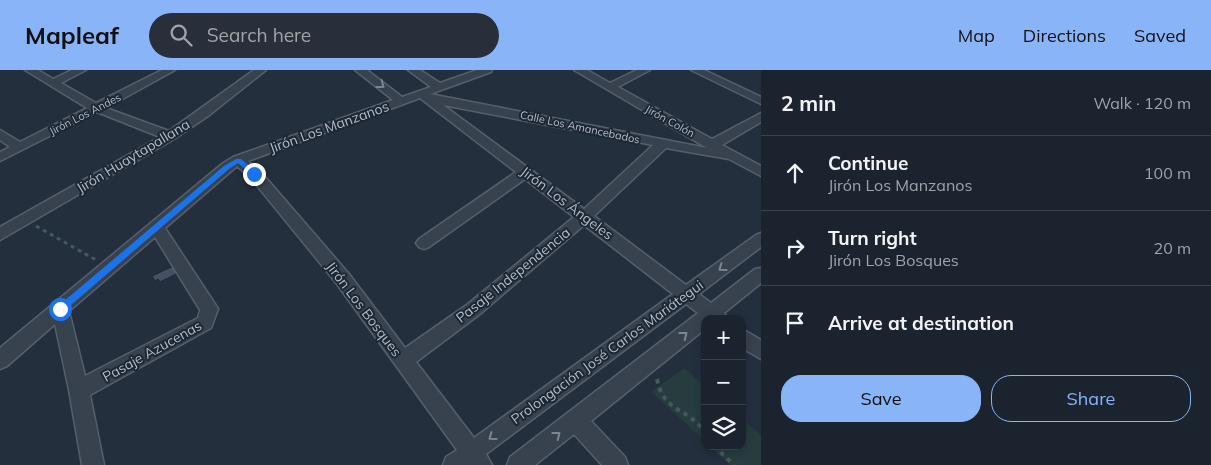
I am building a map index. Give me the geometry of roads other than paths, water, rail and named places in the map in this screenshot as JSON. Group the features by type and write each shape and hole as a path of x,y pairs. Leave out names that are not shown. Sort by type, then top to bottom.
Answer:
{"street":[{"path":"30,70 96,108 170,136"},
{"path":"53,83 81,70"},
{"name":"Jirón Los Andes","path":"0,157 170,70"},
{"name":"Jirón Huaytapallana","path":"0,234 170,136 261,70"},
{"path":"360,70 401,101"},
{"path":"413,70 439,87"},
{"name":"Jirón Los Manzanos","path":"0,360 156,226 233,164 401,101 425,96 439,87 488,70"},
{"name":"Jirón Colón","path":"579,70 761,172"},
{"path":"610,87 646,70"},
{"path":"701,71 761,101"},
{"name":"Calle Los Amancebados","path":"425,96 662,144 732,156"},
{"name":"Jirón Los Ángeles","path":"425,96 714,315"},
{"path":"712,144 761,117"},
{"path":"0,134 19,147"},
{"name":"Pasaje Independencia","path":"403,360 474,309 584,216 662,144"},
{"name":"Jirón Los Bosques","path":"233,164 254,174 343,279 403,360 468,461"},
{"path":"424,243 526,172"},
{"name":"Pasaje Azucenas","path":"78,390 205,323 209,316 209,309 156,226"},
{"name":"Prolongación José Carlos Mariátegui","path":"468,461 761,239"},
{"path":"716,315 761,274"},
{"path":"60,309 93,465"},
{"path":"518,465 701,326"},
{"path":"746,340 761,351"},
{"path":"576,420 617,465"}]}
